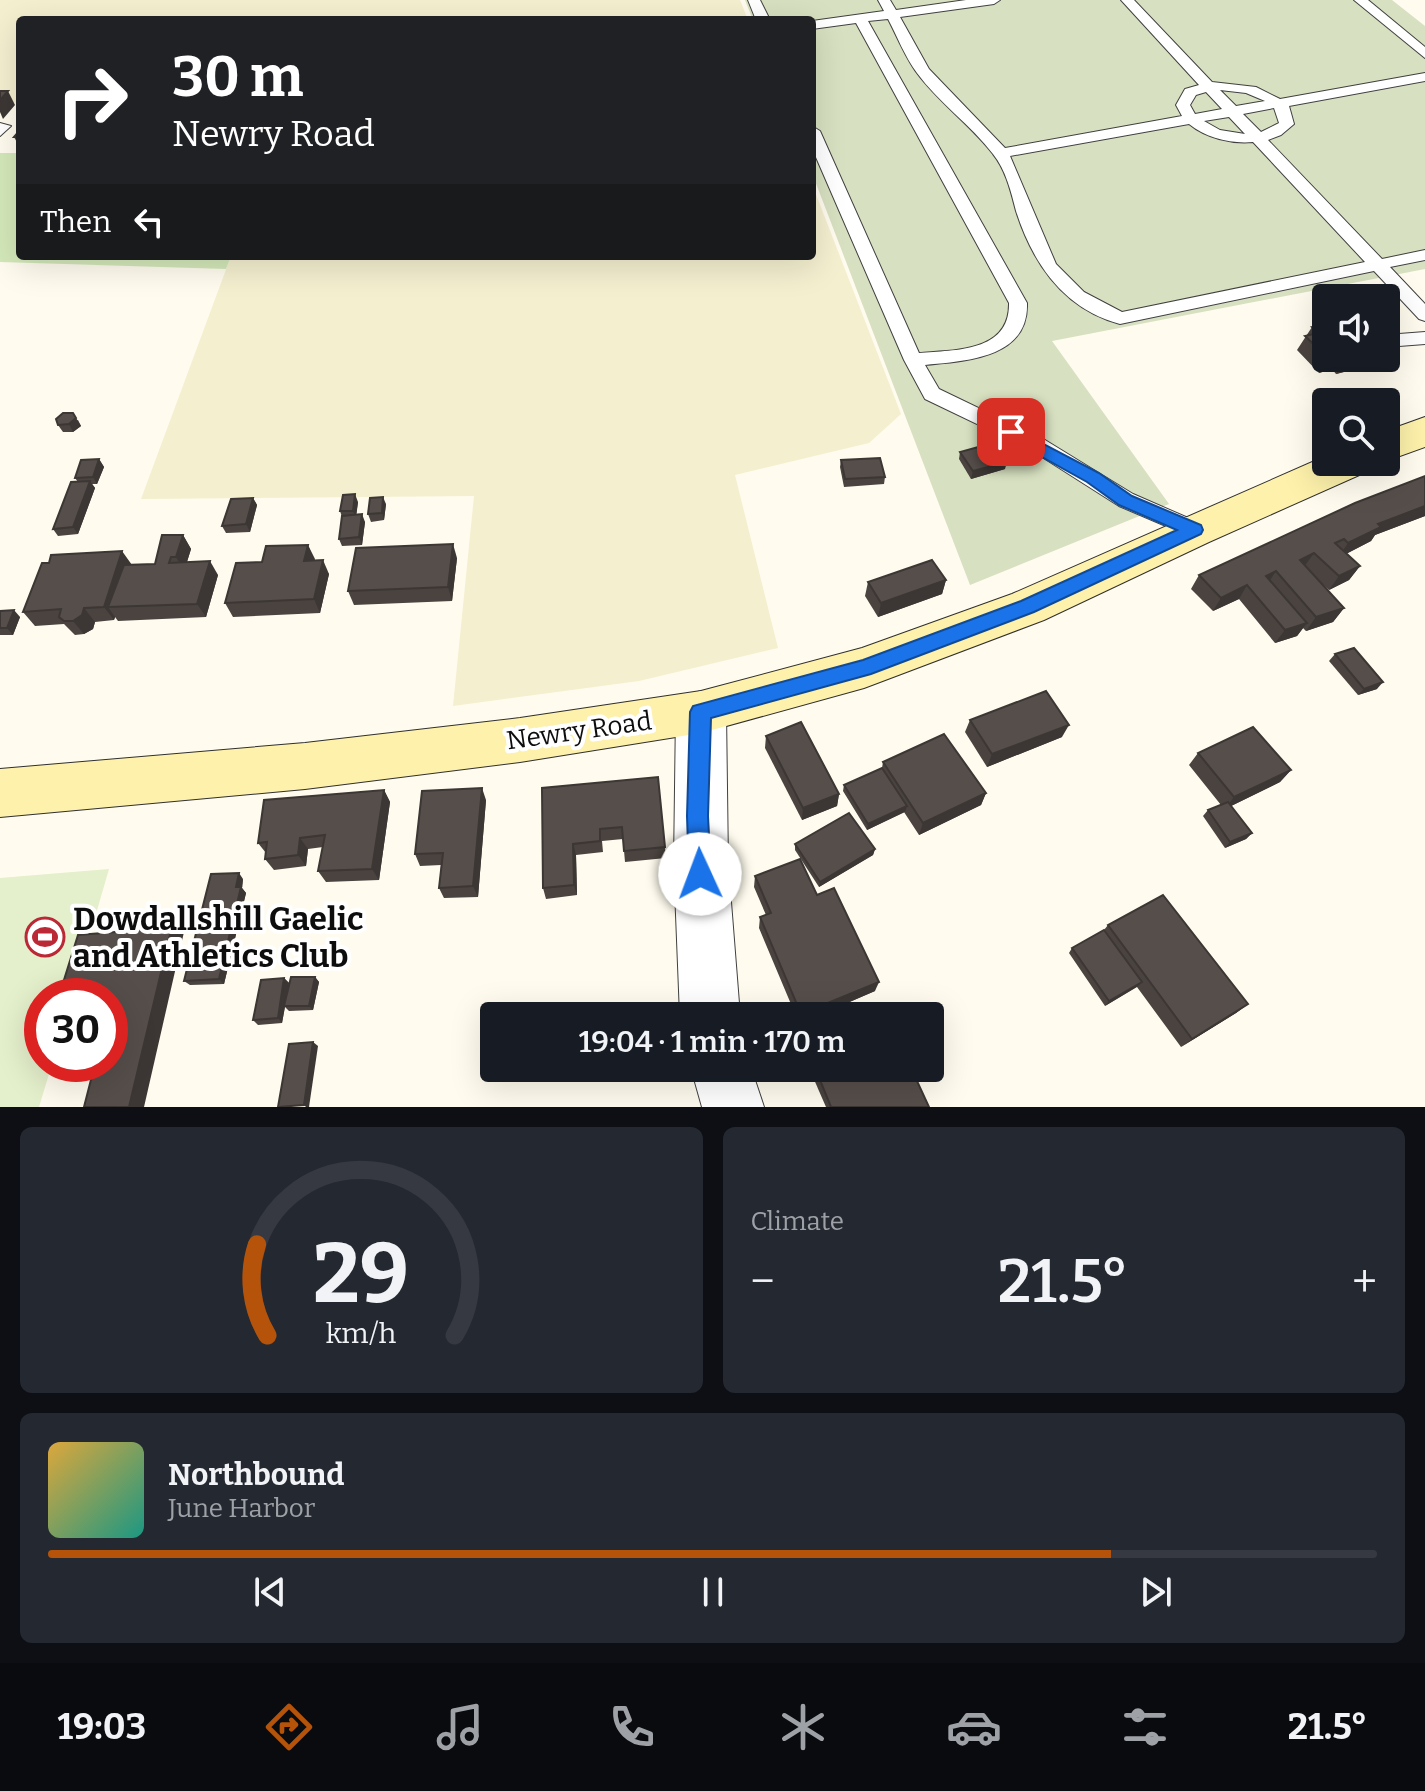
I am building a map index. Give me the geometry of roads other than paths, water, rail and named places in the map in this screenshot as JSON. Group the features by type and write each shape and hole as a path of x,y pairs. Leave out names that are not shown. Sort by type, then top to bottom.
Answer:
{"main road":[{"path":"1400,441 1425,431"},
{"name":"Newry Road","path":"0,793 305,766 520,740 701,712 864,668 1028,607 1319,476"}],"street":[{"path":"701,712 698,830 709,1002"},
{"path":"725,1082 733,1107"}],"lane":[{"path":"884,0 923,71 1001,153 1017,179 1032,233 1066,288 1092,307 1120,318 1425,255"},
{"path":"816,24 994,0"},
{"path":"1127,0 1260,137 1425,315"},
{"path":"1360,0 1425,54"},
{"path":"860,19 1018,303 1021,317 1016,329 990,347 970,354 913,360"},
{"path":"1001,153 1425,77"},
{"path":"1211,86 1254,91 1278,103 1285,110 1287,124 1281,130 1260,137 1215,132 1185,112 1185,98 1190,92 1211,86"},
{"path":"816,140 913,360 932,394 1038,445 1126,500 1194,530"},
{"path":"1400,340 1425,338"}],"place":[{"name":"Dowdallshill Gaelic and Athletics Club","path":"45,937"}]}
